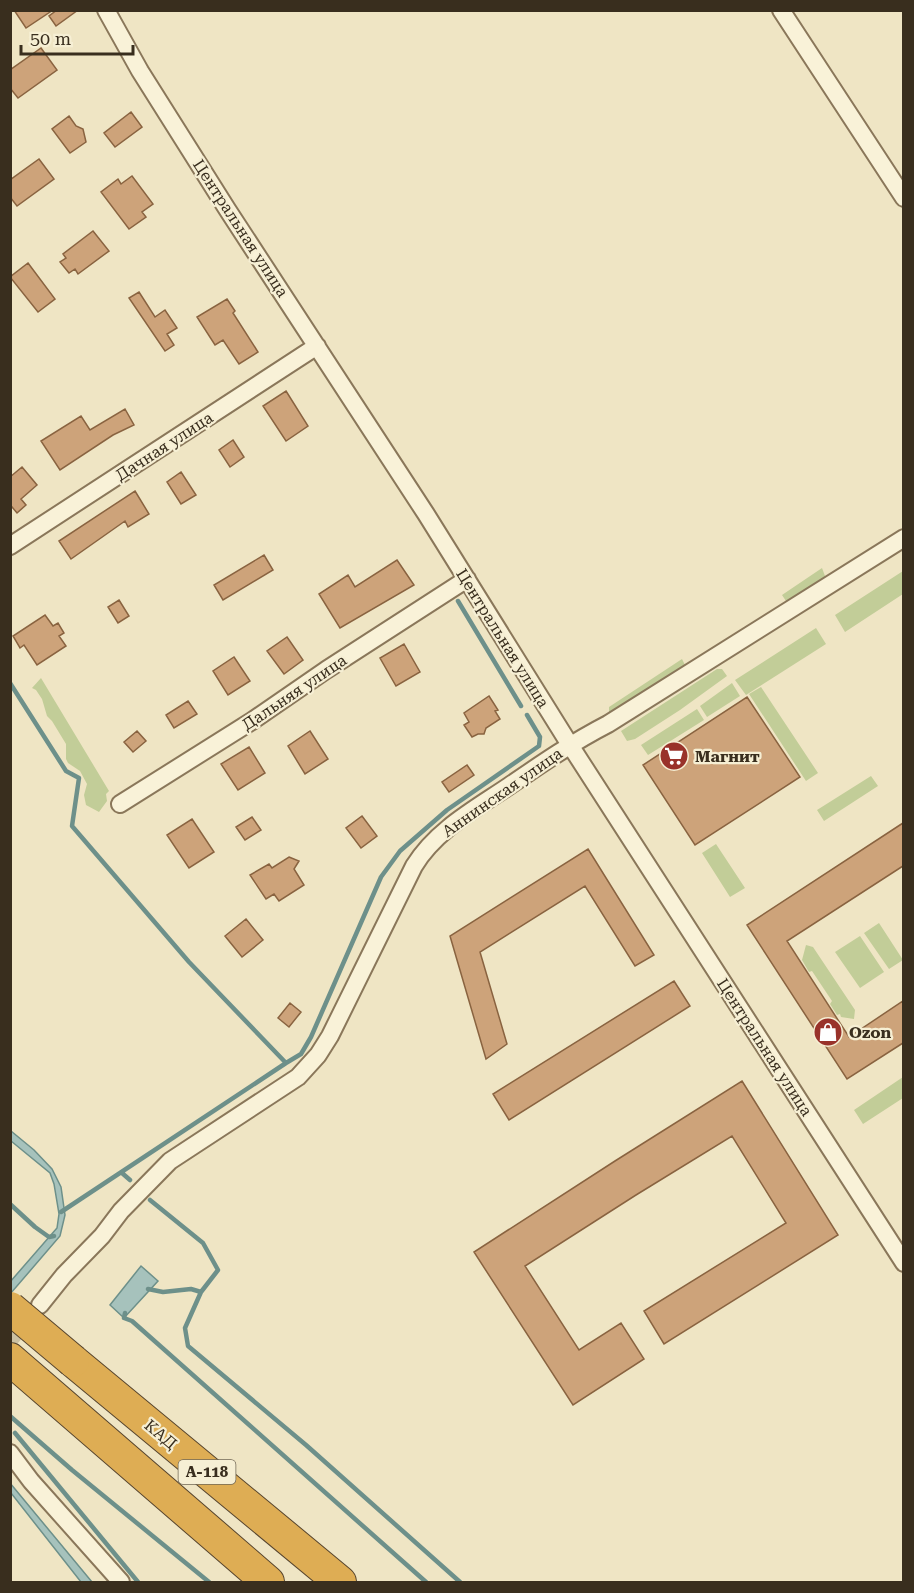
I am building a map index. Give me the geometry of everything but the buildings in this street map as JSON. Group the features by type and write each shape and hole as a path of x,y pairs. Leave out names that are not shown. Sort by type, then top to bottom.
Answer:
{"highway":[{"name":"КАД","path":"25,1306 73,1361 340,1582"},
{"name":"А-118","path":"10,1359 267,1582"}],"street":[{"name":"Центральная улица","path":"106,10 140,71 903,1263"},
{"path":"781,10 903,198"},
{"name":"Дачная улица","path":"10,546 317,346"},
{"name":"Аннинская улица","path":"25,1306 64,1275 102,1236 121,1211 170,1161 298,1077 306,1069 330,1036 420,855 441,833 570,745 616,719 903,537"},
{"name":"Дальняя улица","path":"120,804 252,721 336,663 467,579"},
{"path":"10,1453 31,1481 122,1582"}],"green space":[{"path":"822,568 824,579 790,602 786,601 782,595"},
{"path":"903,571 903,594 845,632 835,615"},
{"path":"816,628 826,644 746,695 735,680"},
{"path":"682,659 686,667 609,714 609,707"},
{"path":"717,669 722,669 727,676 680,710 635,739 627,741 621,731"},
{"path":"41,678 109,791 106,794 107,801 99,812 86,805 84,795 87,784 80,771 68,763 66,744 47,716 42,699 32,688"},
{"path":"732,683 740,696 707,717 700,706"},
{"path":"761,687 818,773 806,781 749,694"},
{"path":"697,709 704,720 648,755 641,745"},
{"path":"871,776 878,786 824,821 817,810"},
{"path":"716,844 745,888 730,897 702,853"},
{"path":"879,923 903,960 889,969 864,933"},
{"path":"860,936 884,972 860,988 835,952"},
{"path":"806,945 813,947 855,1010 854,1019 837,1015 830,1004 832,1001 812,971 809,972 802,960"},
{"path":"903,1077 903,1098 863,1124 854,1110"}],"water":[{"path":"11,1131 52,1169 61,1187 65,1215 60,1236 11,1293 10,1282 57,1228 59,1214 50,1173 11,1141"},
{"path":"141,1266 158,1281 124,1318 110,1305"},
{"path":"10,1483 92,1582 81,1582 11,1493"}],"waterway":[{"path":"458,601 521,706"},
{"path":"10,683 66,771 79,778 72,826 189,962 286,1063"},
{"path":"61,1212 301,1054 311,1037 381,877 400,851 447,810 539,746 540,737 527,715"},
{"path":"122,1173 130,1180"},
{"path":"150,1200 203,1243 218,1270 201,1292 185,1328 188,1346 306,1445 460,1582"},
{"path":"10,1204 35,1227 49,1237 54,1236"},
{"path":"148,1289 163,1292 191,1289 201,1292"},
{"path":"125,1313 124,1318 132,1321 426,1582"},
{"path":"10,1416 209,1582"},
{"path":"15,1433 138,1582"}],"tunnel":[{"path":"10,1340 29,1318"}],"place":[{"name":"Магнит","path":"674,756"},
{"name":"Ozon","path":"828,1032"}]}
